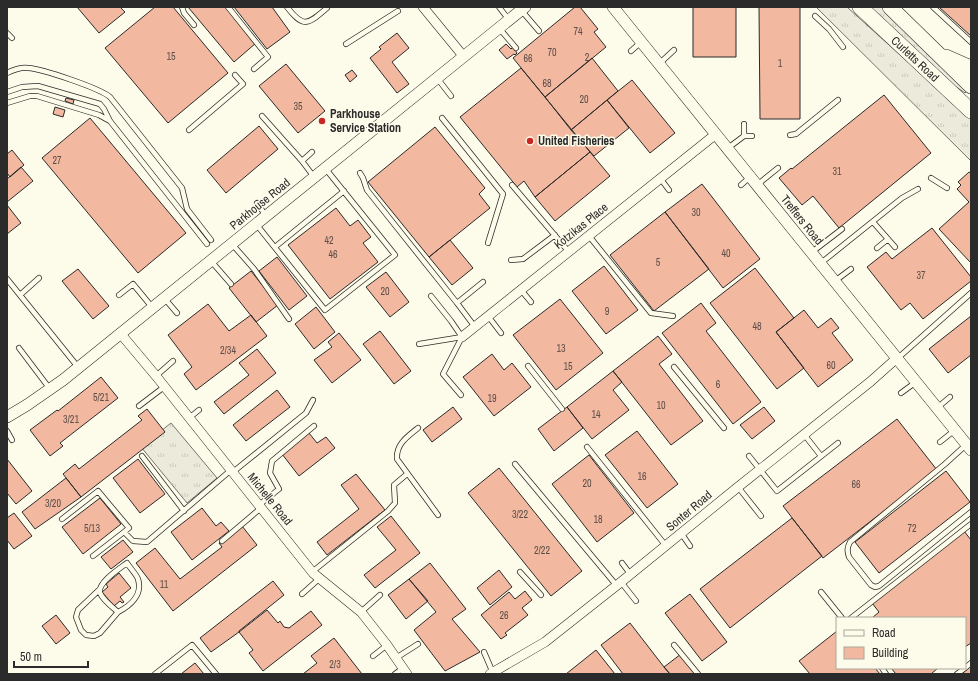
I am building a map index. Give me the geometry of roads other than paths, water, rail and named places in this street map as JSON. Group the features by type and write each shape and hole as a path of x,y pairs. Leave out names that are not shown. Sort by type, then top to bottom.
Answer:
{"highway":[{"name":"Curletts Road","path":"860,7 970,109"},
{"name":"Curletts Road","path":"890,7 971,86"},
{"path":"937,53 971,68"}],"street":[{"path":"423,7 464,57"},
{"name":"Treffers Road","path":"613,7 969,447"},
{"name":"Parkhouse Road","path":"7,417 50,389 78,367 523,8"},
{"name":"Kotzikas Place","path":"462,337 716,134"},
{"name":"Michelle Road","path":"120,333 312,572 361,612 405,671"},
{"name":"Sonter Road","path":"491,673 545,642 631,575 803,433 870,382 897,358"}],"lane":[{"path":"182,7 184,13 194,25"},
{"path":"228,7 268,57 254,69"},
{"path":"287,7 297,19 304,22 309,22 327,8"},
{"path":"499,7 509,20"},
{"path":"933,7 971,42"},
{"path":"523,8 539,31"},
{"path":"346,44 398,11"},
{"path":"815,16 829,29 843,47"},
{"path":"499,28 516,48"},
{"path":"7,33 12,38"},
{"path":"631,51 641,42"},
{"path":"659,64 674,50"},
{"path":"7,73 27,68 105,92 182,188 187,209 209,242 110,121 100,104 38,86 22,87 7,92"},
{"path":"189,130 243,84 235,75"},
{"path":"437,78 451,96"},
{"path":"7,103 30,96 37,96 99,114 110,121"},
{"path":"790,135 796,134 838,100"},
{"path":"262,116 302,161 314,177"},
{"path":"442,118 502,194 488,243"},
{"path":"744,124 744,136"},
{"path":"728,148 744,136 752,136"},
{"path":"302,161 312,152"},
{"path":"256,224 325,310 395,255 325,168"},
{"path":"741,185 754,181 778,168"},
{"path":"360,174 367,190 475,327"},
{"path":"660,178 669,190"},
{"path":"931,178 947,188"},
{"path":"512,185 569,252"},
{"path":"820,263 902,198 918,189"},
{"path":"275,247 344,191"},
{"path":"257,203 266,216"},
{"path":"873,222 895,246"},
{"path":"811,252 842,229"},
{"path":"511,260 523,259 555,235"},
{"path":"589,236 651,313 673,316"},
{"path":"877,248 888,238"},
{"path":"231,244 254,269 289,319"},
{"path":"210,261 231,284"},
{"path":"835,282 851,269"},
{"path":"20,295 39,278"},
{"path":"7,279 78,367"},
{"path":"457,303 483,282"},
{"path":"119,295 133,284 152,307"},
{"path":"521,290 531,302"},
{"path":"897,358 971,293"},
{"path":"431,296 462,337"},
{"path":"164,298 177,313"},
{"path":"488,316 501,333"},
{"path":"419,344 462,337"},
{"path":"461,395 443,374 462,337"},
{"path":"19,348 50,389"},
{"path":"156,376 173,361"},
{"path":"528,366 562,409"},
{"path":"674,367 724,428"},
{"path":"901,393 916,382"},
{"path":"139,406 164,386"},
{"path":"937,408 950,397"},
{"path":"124,532 133,541 147,542 232,471 306,413 313,400"},
{"path":"189,418 199,410"},
{"path":"222,541 279,489 270,473 272,461 314,426"},
{"path":"418,428 406,438 398,448 397,459 438,515"},
{"path":"940,442 955,430"},
{"path":"7,432 12,440"},
{"path":"803,433 821,456"},
{"path":"749,456 777,491 838,443"},
{"path":"587,447 666,546"},
{"path":"969,447 945,464 850,542 847,552 849,557 875,587 971,512"},
{"path":"142,456 184,510"},
{"path":"515,464 619,584 636,601"},
{"path":"312,572 388,511 395,502 394,485 407,474"},
{"path":"738,486 761,516"},
{"path":"62,519 98,491 129,528 93,556"},
{"path":"852,617 971,524"},
{"path":"681,533 690,546"},
{"path":"127,564 138,580 139,589 136,599 128,607 118,612 100,633 94,636 86,635 81,630 76,617 78,610 100,589 104,581 127,564"},
{"path":"622,564 631,575"},
{"path":"520,572 541,596"},
{"path":"302,594 320,578"},
{"path":"100,589 101,594 118,612"},
{"path":"821,592 841,617"},
{"path":"361,612 380,595"},
{"path":"155,674 192,644 216,674"},
{"path":"396,658 418,644"},
{"path":"373,656 387,645"},
{"path":"674,645 698,674"},
{"path":"484,652 491,673"},
{"path":"395,674 405,671"}],"place":[{"name":"Parkhouse Service Station","path":"322,121"},
{"name":"United Fisheries","path":"530,141"}]}
